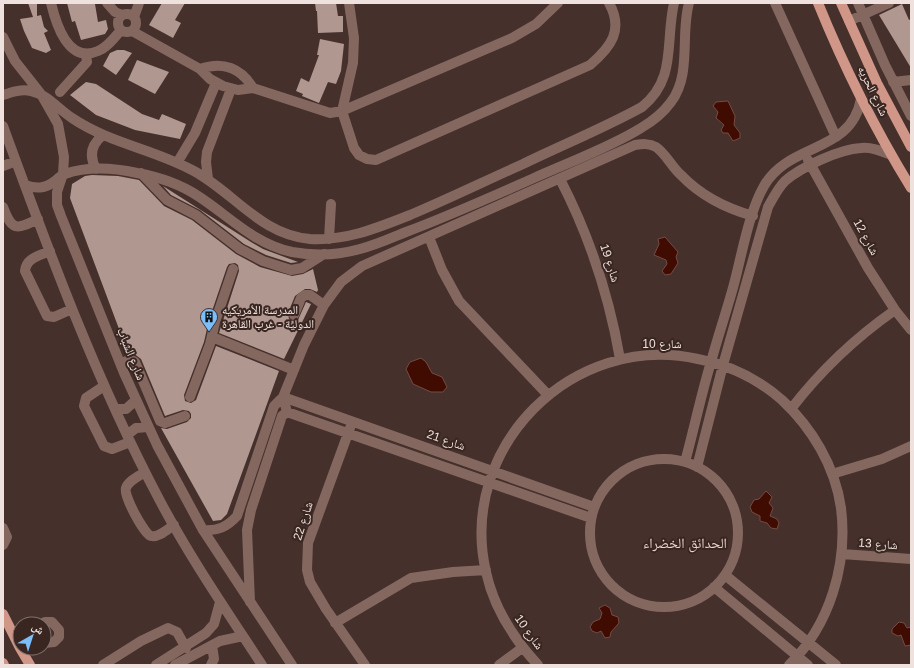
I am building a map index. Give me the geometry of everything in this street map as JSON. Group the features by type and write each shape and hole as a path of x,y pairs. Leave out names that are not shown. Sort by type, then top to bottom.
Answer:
{"main road":[{"name":"شارع الحريه","path":"818,3 861,99 891,155 911,188"},
{"name":"شارع الحريه","path":"841,3 877,83 911,147"},
{"path":"3,614 12,631"},
{"path":"25,656 30,665"}],"street":[{"path":"51,3 64,39 72,49 86,54 99,51 121,30"},
{"path":"107,3 115,12 122,15 131,14 134,17"},
{"path":"132,31 136,24 134,17 139,3"},
{"path":"349,3 354,38 352,63 342,111 354,148 359,155 367,159 376,160 590,65 608,47 614,36 616,24 614,11 608,3"},
{"path":"121,30 128,32 132,31 200,69 216,83 230,89 253,88 321,111 330,112 342,111 512,38 536,24 558,3"},
{"path":"3,95 18,90 30,90 41,94 72,118 102,136 177,163 192,170 208,180 258,220 276,230 309,239 330,239 356,235 376,229 436,204 629,114 651,99 660,87 666,71 669,27 674,3"},
{"path":"25,185 34,188 44,187 53,183 63,174 96,169 141,173 181,186 212,206 246,233 268,244 290,252 324,254 360,249 444,218 639,130 665,110 678,92 683,77 684,19 689,3"},
{"path":"775,3 836,137"},
{"path":"858,3 893,82 908,104 911,116"},
{"path":"849,21 889,3"},
{"path":"121,30 118,22 122,15"},
{"name":"شارع الشباب","path":"3,37 15,61 41,94 55,119 62,140 63,174 57,192 57,205 120,364 148,427 203,530 292,665"},
{"path":"60,92 87,62 86,54"},
{"path":"200,69 209,66 227,66 243,74 253,88"},
{"path":"893,82 911,80"},
{"path":"177,163 195,133 216,83"},
{"path":"208,180 206,162 214,130 230,89"},
{"path":"685,462 711,361 734,286 757,200 768,180 775,171 789,160 844,132 853,122 861,99"},
{"path":"199,124 214,130"},
{"path":"3,126 72,308 104,386 128,438 174,526 220,602 262,665"},
{"path":"96,169 92,153 95,143 102,136"},
{"path":"290,412 286,397 294,370 324,305 341,282 362,266 635,145 649,144 660,151 680,174 706,196 726,207 752,216"},
{"path":"697,467 723,365 768,207 779,188 797,172 852,149 873,149 891,155"},
{"name":"شارع 12","path":"804,153 868,268 895,310 911,330"},
{"path":"542,154 550,170"},
{"path":"3,166 16,161"},
{"path":"141,173 167,200 196,215 240,248 263,262 291,270 302,268 324,254"},
{"name":"شارع 19","path":"560,179 581,222 598,266 607,297 620,360"},
{"path":"330,239 331,204"},
{"path":"3,207 8,221 14,226 22,227 38,219"},
{"path":"430,237 442,270 459,301 548,395"},
{"path":"50,251 31,260 26,264 25,271 47,316 54,317 72,308"},
{"path":"190,398 212,337 215,322 232,269"},
{"path":"294,315 301,298 305,294 324,305"},
{"path":"791,409 817,377 846,348 895,310"},
{"path":"212,337 294,370"},
{"name":"شارع 10","path":"538,665 522,648 499,611 486,570 482,547 482,524 489,483 503,449 530,411 548,395 586,371 620,360 642,356 666,355 688,356 711,361 723,365 759,383 791,409 816,441 832,474 840,500 842,520 842,554 830,600 809,643 789,665"},
{"path":"120,364 130,360 135,362 160,420 165,423 185,416"},
{"path":"104,386 86,398 84,406 104,446 112,449 128,438 136,428 148,427"},
{"path":"203,530 223,528 237,516 274,406 280,399 286,397"},
{"name":"شارع 21","path":"286,397 594,507"},
{"path":"115,408 126,408 136,400"},
{"path":"250,602 247,530 251,510 282,416 290,412 591,518"},
{"name":"شارع 22","path":"353,421 312,532 306,556 310,582 335,623 365,665"},
{"path":"832,474 882,459 911,446"},
{"path":"663,458 685,462 697,467 711,475 722,487 730,500 736,515 738,530 737,546 725,575 714,587 698,598 686,603 660,607 640,603 621,594 605,579 594,560 590,539 591,518 594,507 605,487 621,472 641,462 663,458"},
{"path":"145,472 128,483 126,487 126,496 135,513 146,533 150,536 158,535 174,526"},
{"path":"3,528 7,536 3,545"},
{"name":"شارع 13","path":"842,554 911,559"},
{"path":"335,623 411,578 486,570"},
{"path":"725,575 836,665"},
{"path":"714,587 808,665"},
{"path":"156,665 186,648 211,629 220,602"},
{"path":"52,622 59,630 59,636 52,642"},
{"path":"102,665 141,641 168,628 177,632 186,648"},
{"path":"175,665 212,645 224,640 243,636"},
{"path":"211,665 214,659 212,645"},
{"path":"499,665 522,648"}],"shaded area":[{"path":"728,101 735,116 734,125 740,133 740,138 733,141 728,133 723,133 721,130 724,125 716,118 718,112 713,106 716,102"},
{"path":"665,237 678,252 676,257 678,263 671,274 665,275 662,271 667,264 666,260 654,255 659,244 658,239"},
{"path":"421,358 426,362 432,373 442,377 447,387 443,392 431,392 413,384 406,369 410,362"},
{"path":"766,491 772,497 769,503 773,508 770,516 777,519 779,523 777,529 771,528 767,523 760,521 760,516 752,512 750,507 754,500 759,499"},
{"path":"605,605 610,608 612,615 618,617 619,623 611,632 610,637 605,638 601,631 597,633 592,631 590,627 593,622 600,619 602,613 599,608"},
{"path":"899,622 904,623 907,628 911,627 911,645 905,646 901,635 898,636 892,633 892,629"}],"building":[{"path":"28,3 37,3 37,16 41,15 44,27 48,31 44,33 51,50 46,53 32,48 24,31 20,19 33,17"},
{"path":"67,3 95,4 98,22 106,20 108,29 105,34 81,40 75,21 72,22"},
{"path":"162,3 185,3 175,20 181,23 173,38 149,25"},
{"path":"315,3 336,3 338,16 343,16 343,32 318,33"},
{"path":"902,4 909,20 911,19 911,68 879,15"},
{"path":"320,39 344,44 341,71 336,84 328,82 319,103 302,96 303,94 296,91 301,78 309,82 319,55 317,55"},
{"path":"117,50 124,50 132,53 116,75 103,66 110,53"},
{"path":"137,60 169,72 155,94 128,80"},
{"path":"86,82 96,84 142,114 159,120 162,114 186,124 180,139 135,130 96,115 70,95"},
{"name":"المدرسة الأمريكيه الدولية - غرب القاهرة","path":"85,176 118,176 139,180 164,206 192,220 236,254 260,267 292,276 303,274 313,269 318,290 317,292 310,289 305,289 295,296 288,313 291,321 298,320 306,302 311,304 284,359 219,333 239,271 238,265 235,263 229,264 227,267 209,320 204,342 184,395 185,401 191,403 196,400 216,346 279,371 227,514 221,520 213,521 161,428 167,429 187,422 191,418 191,414 189,411 183,410 165,416 141,359 133,353 128,353 70,198 72,184"},
{"path":"163,186 263,249 298,262 291,263 266,255 244,244 200,210 171,195"}],"place":[{"name":"المدرسة الأمريكيه الدولية - غرب القاهرة","path":"209,332"}],"district":[{"name":"الحدائق الخضراء","path":"685,543"}]}
